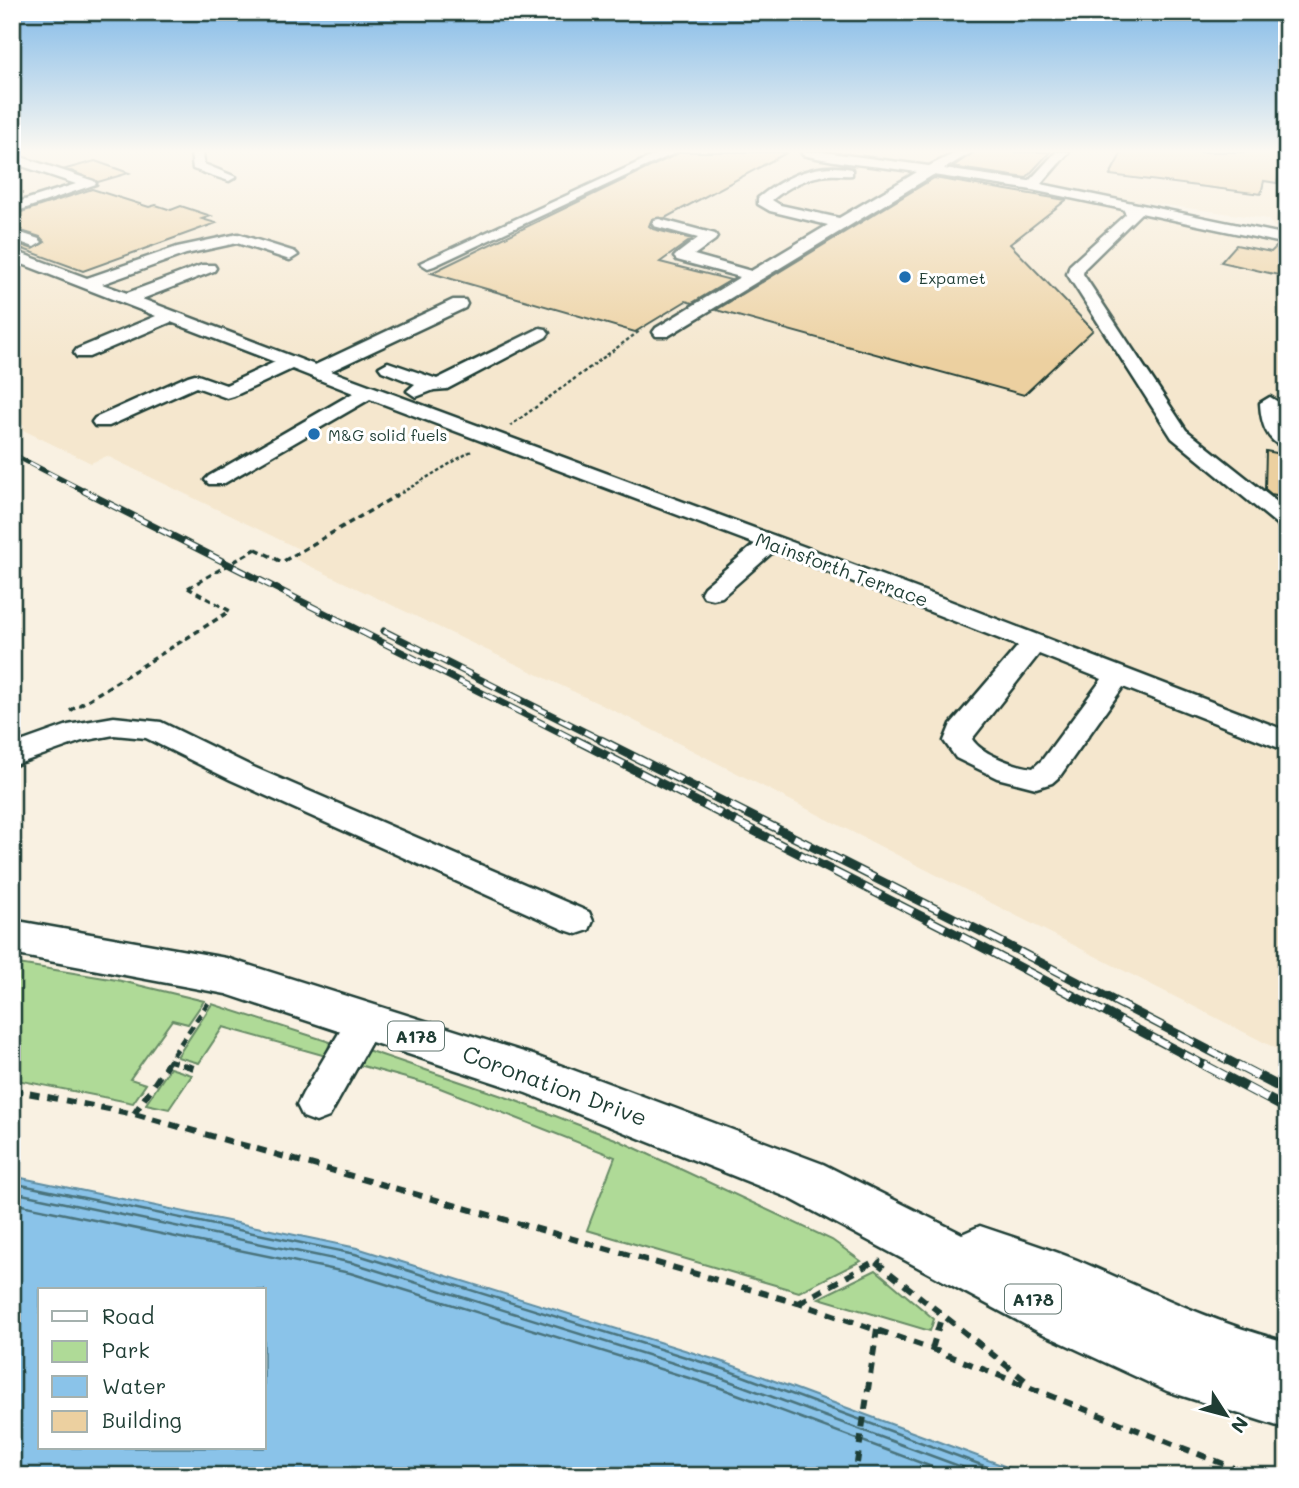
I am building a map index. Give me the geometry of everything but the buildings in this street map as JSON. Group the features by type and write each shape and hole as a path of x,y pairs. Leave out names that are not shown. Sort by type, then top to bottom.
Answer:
{"main road":[{"name":"Coronation Drive","path":"12,937 226,976 533,1075 806,1181 883,1248 1056,1312 1181,1352"},
{"name":"A178","path":"1181,1352 1245,1359 1287,1370"},
{"name":"A178","path":"1181,1352 1287,1401"}],"street":[{"path":"428,263 519,221"},
{"path":"833,221 840,223"},
{"path":"662,332 843,221"},
{"path":"1127,221 1076,268 1075,274 1179,434 1287,521"},
{"path":"1200,221 1287,240"},
{"path":"659,223 710,237 681,257 753,276"},
{"path":"12,234 34,242"},
{"path":"88,284 182,250 238,238 290,255"},
{"name":"Mainsforth Terrace","path":"12,255 315,372 771,542 1287,742"},
{"path":"127,299 208,268"},
{"path":"315,372 459,304"},
{"path":"83,353 170,316"},
{"path":"388,367 440,385 540,333"},
{"path":"102,422 195,380 227,392 291,362"},
{"path":"395,402 431,384"},
{"path":"216,480 369,392"},
{"path":"1270,403 1271,424 1275,434 1287,442"},
{"path":"713,592 771,542"},
{"path":"1034,643 958,738 960,745 968,753 1023,778 1045,775 1118,676"},
{"path":"12,744 44,724"},
{"path":"12,756 78,732 114,726 151,729 241,773 577,921"},
{"path":"316,1105 366,1019"}],"path":[{"path":"44,724 230,611 188,588 256,549 282,562 493,438 641,329 662,332"},
{"path":"134,1114 212,996"},
{"path":"169,1060 197,1069"},
{"path":"12,1090 134,1114 798,1303 877,1329 1035,1388 1254,1476"},
{"path":"798,1303 883,1248 942,1315 1035,1388"},
{"path":"932,1349 942,1315"},
{"path":"857,1463 877,1329"}],"shaded area":[{"path":"12,221 1213,221 1287,239 1287,1054 627,717 293,558 303,551 107,456 91,463 21,429 25,426 12,420"},
{"path":"1270,221 1287,221 1287,229 1274,227"}],"green space":[{"path":"12,963 117,980 204,1001 188,1024 172,1020 130,1079 146,1084 133,1103 12,1079"},
{"path":"212,1004 330,1042 326,1056 223,1027 199,1063 177,1057"},
{"path":"367,1050 511,1099 618,1140 832,1240 861,1261 799,1292 587,1230 615,1157 435,1086 359,1065"},
{"path":"170,1068 192,1075 169,1109 146,1104"},
{"path":"876,1270 934,1319 930,1331 819,1298"}],"water":[{"path":"12,1176 357,1248 726,1363 1031,1476 12,1476"}],"railway":[{"path":"12,454 88,493"},
{"path":"84,491 579,742"},
{"path":"384,631 605,742"},
{"path":"576,740 976,944 1208,1067"},
{"path":"601,740 984,933 1241,1067"},
{"path":"1204,1065 1287,1109"},
{"path":"1237,1065 1287,1091"}],"place":[{"name":"Expamet","path":"905,277"},
{"name":"M&G solid fuels","path":"314,434"}]}
